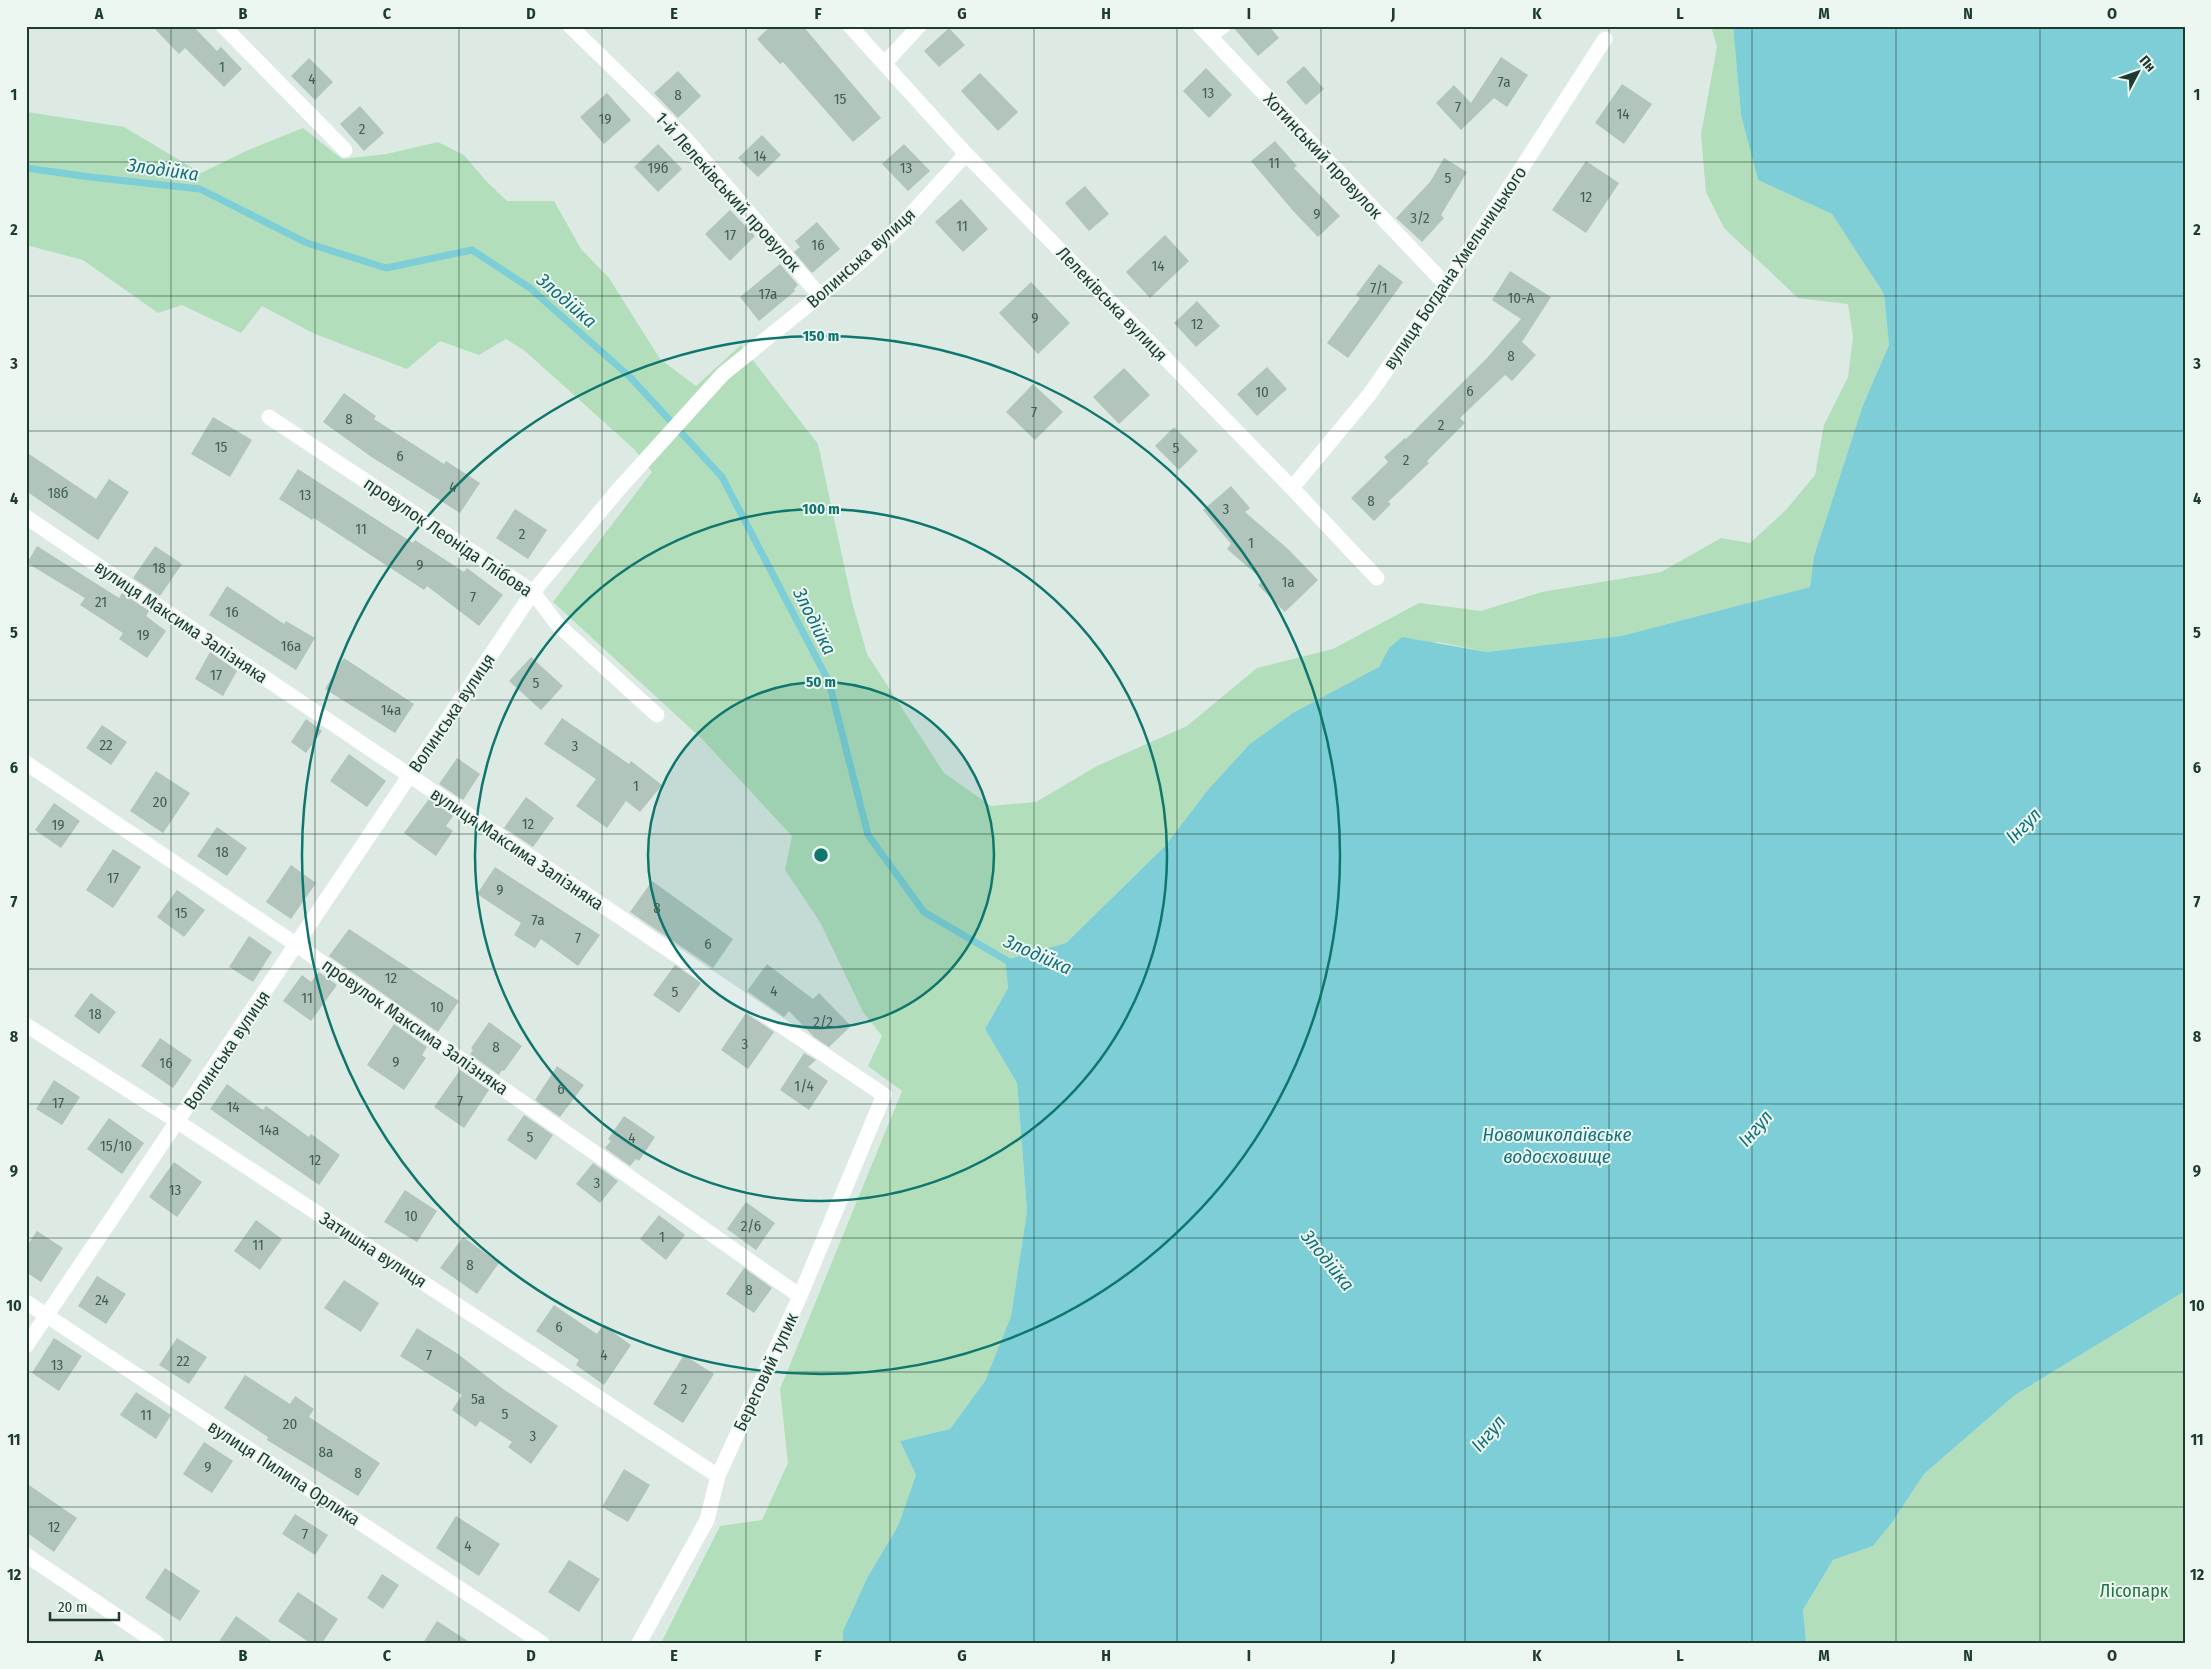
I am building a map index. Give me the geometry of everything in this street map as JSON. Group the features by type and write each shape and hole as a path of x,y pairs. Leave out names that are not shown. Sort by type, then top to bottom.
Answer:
{"street":[{"path":"223,26 345,150"},
{"name":"1-й Лелеківський провулок","path":"570,26 686,139 820,296"},
{"name":"Лелеківська вулиця","path":"850,26 966,154 1292,488 1377,578"},
{"path":"885,63 919,26"},
{"path":"1205,31 1223,26"},
{"name":"Хотинський провулок","path":"1205,31 1446,285"},
{"name":"вулиця Богдана Хмельницького","path":"1292,488 1369,395 1446,285 1606,39"},
{"name":"Волинська вулиця","path":"26,1346 533,592 661,440 723,374 820,296 901,225 966,154"},
{"name":"провулок Леоніда Глібова","path":"270,417 533,592 557,624 657,715"},
{"name":"вулиця Максима Залізняка","path":"26,517 884,1095"},
{"name":"провулок Максима Залізняка","path":"26,763 297,945 800,1296"},
{"name":"Затишна вулиця","path":"26,1025 178,1122 718,1476"},
{"name":"Береговий тупик","path":"639,1643 707,1520 718,1476 800,1296 884,1095"},
{"name":"вулиця Пилипа Орлика","path":"26,1302 542,1643"},
{"path":"26,1555 157,1643"}],"green space":[{"path":"1711,26 1733,26 1741,115 1758,180 1832,214 1884,294 1889,345 1863,405 1814,556 1810,587 1621,636 1487,652 1438,642 1389,648 1379,667 1349,684 1207,791 1165,846 1066,943 1005,960 1008,988 985,1029 1017,1083 1027,1211 1011,1316 985,1381 950,1429 900,1441 916,1475 898,1526 867,1578 843,1631 843,1643 661,1643 720,1526 762,1520 788,1463 780,1389 902,1091 868,1066 882,1036 863,1012 820,922 785,870 792,836 702,739 553,602 652,472 634,449 525,351 506,339 479,355 440,341 407,369 315,334 262,306 241,333 182,305 158,313 83,260 26,245 27,112 124,127 201,173 246,151 303,128 342,159 387,154 438,142 464,155 486,181 507,201 554,201 581,249 609,278 660,359 696,386 741,345 818,444 852,602 867,654 944,773 991,806 1036,802 1097,766 1187,726 1257,668 1333,649 1419,603 1481,611 1542,592 1661,572 1721,538 1750,543 1785,511 1815,475 1824,425 1848,377 1853,337 1848,304 1798,298 1724,228 1706,192 1701,134 1717,47"},
{"name":"Лісопарк","path":"2185,1291 2185,1643 1804,1643 1806,1640 1803,1610 1833,1560 1873,1546 1891,1524 1924,1474 2015,1395"}],"water":[{"name":"Новомиколаївське водосховище","path":"1733,26 2185,26 2185,1291 2015,1395 1924,1474 1891,1524 1873,1546 1833,1560 1803,1610 1806,1640 1804,1643 843,1643 843,1631 867,1578 898,1526 916,1475 900,1441 950,1429 985,1381 1011,1316 1027,1211 1017,1083 985,1029 1008,988 1005,960 1066,943 1165,846 1207,791 1250,744 1293,713 1379,667 1389,648 1402,637 1487,652 1621,636 1810,587 1814,556 1863,405 1889,345 1884,294 1832,214 1758,180 1741,115"}],"building":[{"path":"152,26 193,26 217,51 221,47 242,69 224,87 185,48 179,54"},
{"path":"771,26 803,26 881,118 853,142 783,62 780,64 757,39"},
{"path":"1232,26 1269,26 1279,38 1258,56"},
{"path":"949,28 965,45 939,67 924,51"},
{"path":"1501,57 1528,75 1507,107 1494,98 1461,130 1436,103 1454,85 1471,103"},
{"path":"309,58 333,82 315,100 291,76"},
{"path":"1304,66 1324,89 1306,105 1286,82"},
{"path":"1206,68 1232,95 1209,118 1183,91"},
{"path":"678,71 701,96 678,118 654,93"},
{"path":"980,73 1018,112 998,131 961,91"},
{"path":"1622,84 1652,104 1624,144 1595,123"},
{"path":"607,93 631,120 604,144 580,117"},
{"path":"360,106 384,133 364,151 340,124"},
{"path":"762,135 781,155 758,177 738,158"},
{"path":"1275,141 1297,166 1294,168 1340,216 1318,237 1251,161"},
{"path":"658,144 682,169 658,192 634,167"},
{"path":"904,144 930,171 908,191 882,164"},
{"path":"1444,158 1467,172 1441,215 1444,218 1422,242 1396,218 1430,182"},
{"path":"1586,161 1619,183 1586,233 1552,210"},
{"path":"1085,186 1109,214 1089,231 1065,203"},
{"path":"961,199 988,229 963,252 935,222"},
{"path":"730,210 755,236 730,261 705,234"},
{"path":"817,222 840,249 812,273 794,252 800,247 795,241"},
{"path":"1165,235 1189,261 1150,298 1126,272"},
{"path":"780,264 798,285 794,289 795,291 759,321 740,297"},
{"path":"1379,264 1403,282 1348,358 1327,343 1360,298 1356,295"},
{"path":"1510,271 1551,297 1522,342 1536,355 1512,381 1505,375 1460,418 1465,423 1427,461 1429,463 1388,502 1391,504 1374,521 1351,498 1388,462 1384,457 1406,439 1487,358 1521,319 1492,300"},
{"path":"1031,282 1070,323 1038,354 999,313"},
{"path":"1197,301 1220,326 1196,347 1174,323"},
{"path":"1267,367 1287,389 1257,416 1237,394"},
{"path":"1124,368 1150,395 1119,424 1093,397"},
{"path":"1033,384 1063,412 1035,440 1006,412"},
{"path":"344,393 376,416 374,419 444,464 446,461 480,483 460,513 370,456 323,422"},
{"path":"213,417 252,440 230,477 191,454"},
{"path":"1174,427 1198,451 1179,470 1155,446"},
{"path":"26,452 96,499 109,479 129,492 98,540 26,491"},
{"path":"298,469 413,543 415,540 464,572 467,568 503,595 479,626 427,586 424,590 314,518 312,520 279,499"},
{"path":"1231,486 1250,508 1245,512 1288,549 1318,580 1285,612 1258,585 1263,580 1227,549 1231,544 1203,510"},
{"path":"515,509 547,530 528,559 496,538"},
{"path":"37,546 119,598 122,593 149,611 146,616 166,631 147,658 119,639 123,633 80,605 85,598 27,563"},
{"path":"155,546 182,564 160,596 133,578"},
{"path":"227,586 284,624 286,621 315,638 296,670 209,615"},
{"path":"210,652 237,671 223,696 195,679"},
{"path":"531,657 563,686 541,710 509,681"},
{"path":"344,658 414,704 395,733 325,689"},
{"path":"562,718 629,764 631,761 662,785 640,812 626,801 607,828 576,806 596,779 544,744"},
{"path":"306,719 322,731 306,753 291,742"},
{"path":"102,725 127,742 111,765 86,748"},
{"path":"349,754 386,781 367,807 330,781"},
{"path":"457,758 480,774 463,800 439,784"},
{"path":"156,771 190,793 163,833 130,811"},
{"path":"526,797 554,818 533,847 504,828"},
{"path":"429,799 453,816 446,826 453,831 436,856 404,833"},
{"path":"54,803 80,821 61,848 35,830"},
{"path":"217,827 247,848 227,876 197,856"},
{"path":"113,849 141,867 113,908 86,890"},
{"path":"291,865 316,883 291,919 266,902"},
{"path":"495,867 600,935 578,966 541,939 535,948 514,935 521,923 477,894"},
{"path":"652,881 733,939 713,968 630,912"},
{"path":"177,890 205,910 184,937 157,917"},
{"path":"349,929 459,1001 438,1032 329,956"},
{"path":"249,936 272,952 253,982 229,967"},
{"path":"767,964 813,999 819,993 851,1026 829,1047 814,1037 789,1011 784,1017 747,991"},
{"path":"675,965 701,983 679,1013 653,995"},
{"path":"319,972 337,985 311,1021 283,1001 302,975 311,982"},
{"path":"91,993 116,1012 99,1034 74,1016"},
{"path":"746,1013 774,1032 748,1069 721,1050"},
{"path":"489,1022 522,1046 499,1075 470,1054 473,1050 471,1048"},
{"path":"394,1024 427,1047 422,1055 426,1058 404,1090 367,1065"},
{"path":"160,1038 192,1060 173,1088 141,1066"},
{"path":"804,1053 816,1060 808,1067 828,1081 809,1110 780,1090"},
{"path":"557,1066 584,1085 560,1117 535,1100"},
{"path":"460,1070 489,1090 464,1128 434,1107"},
{"path":"54,1080 80,1097 62,1125 36,1109"},
{"path":"227,1084 263,1110 266,1106 309,1137 311,1134 340,1155 319,1185 210,1109"},
{"path":"524,1115 553,1135 536,1160 507,1140"},
{"path":"624,1116 655,1137 639,1161 636,1159 630,1166 605,1148 611,1141 608,1139"},
{"path":"109,1118 144,1143 122,1174 87,1149"},
{"path":"174,1162 202,1182 177,1217 149,1197"},
{"path":"593,1163 618,1181 600,1203 576,1184"},
{"path":"405,1190 437,1211 417,1242 384,1222"},
{"path":"746,1202 775,1223 756,1250 727,1229"},
{"path":"659,1215 685,1235 666,1260 640,1239"},
{"path":"256,1220 282,1239 260,1270 234,1251"},
{"path":"37,1231 63,1248 41,1282 26,1272 26,1247"},
{"path":"463,1237 499,1263 477,1294 440,1268"},
{"path":"744,1268 772,1288 754,1313 726,1294"},
{"path":"97,1276 126,1294 106,1324 78,1306"},
{"path":"344,1280 379,1303 361,1332 324,1308"},
{"path":"554,1305 597,1334 603,1325 631,1345 604,1385 576,1365 579,1360 536,1331"},
{"path":"417,1328 458,1354 503,1389 558,1426 531,1464 508,1447 512,1442 480,1421 476,1427 452,1410 462,1395 400,1356"},
{"path":"54,1338 82,1356 59,1391 32,1373"},
{"path":"177,1338 207,1357 189,1384 159,1365"},
{"path":"684,1355 714,1374 683,1423 653,1404"},
{"path":"245,1375 290,1404 295,1396 314,1409 309,1417 380,1463 358,1496 267,1440 268,1437 224,1408"},
{"path":"136,1392 171,1415 156,1439 120,1415"},
{"path":"204,1442 233,1461 212,1493 183,1474"},
{"path":"624,1469 650,1485 628,1522 602,1507"},
{"path":"26,1483 77,1518 54,1552 26,1532"},
{"path":"295,1514 328,1535 315,1555 282,1534"},
{"path":"456,1516 500,1544 479,1576 436,1548"},
{"path":"569,1560 600,1579 579,1612 548,1592"},
{"path":"165,1568 200,1591 180,1621 145,1598"},
{"path":"382,1574 399,1585 383,1609 367,1598"},
{"path":"298,1592 338,1619 322,1643 310,1643 278,1621"},
{"path":"236,1616 274,1643 218,1643"},
{"path":"437,1621 471,1643 423,1643"}],"waterway":[{"name":"Злодійка","path":"26,168 200,189 307,243 386,268 472,250 530,288 630,377 722,477 829,682 868,835 924,912 1011,963"}],"water label":[{"name":"Інгул","path":"2023,825"},
{"name":"Інгул","path":"1755,1128"},
{"name":"Інгул","path":"1488,1433"}]}
